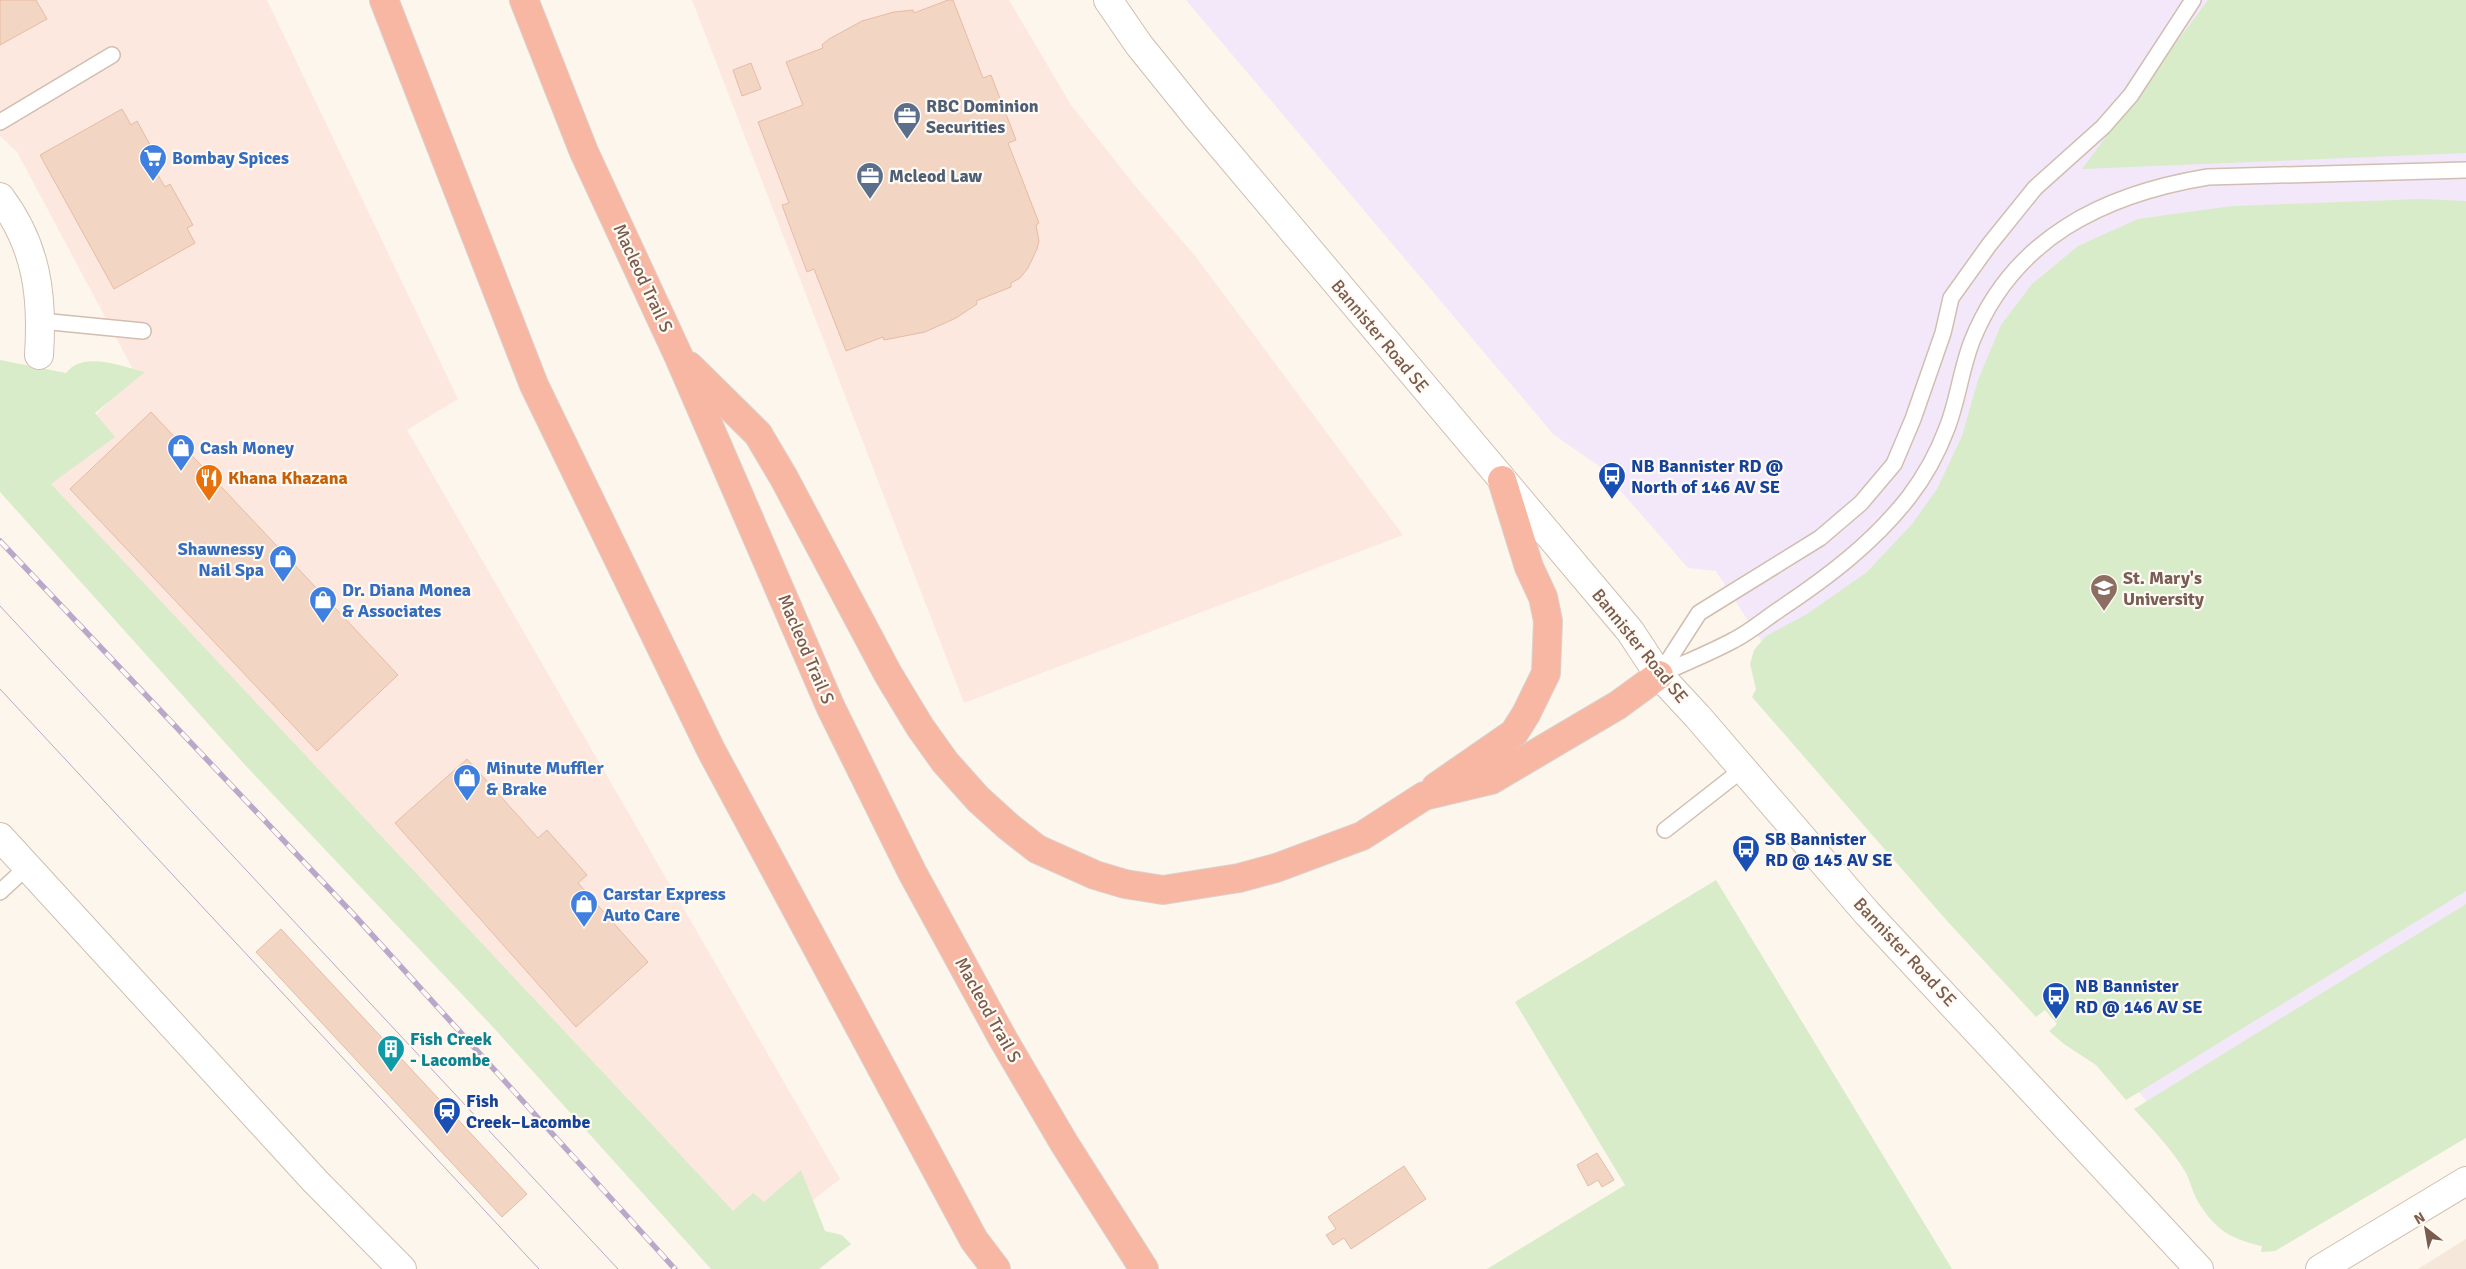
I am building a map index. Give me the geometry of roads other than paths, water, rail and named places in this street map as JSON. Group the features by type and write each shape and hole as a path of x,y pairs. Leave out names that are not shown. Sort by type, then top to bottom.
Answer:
{"highway":[{"path":"384,0 534,385 711,750 974,1240 996,1269"},
{"name":"Macleod Trail S","path":"524,0 584,152 679,357 832,708 912,872 1041,1104 1144,1269"},
{"path":"679,357 758,434 784,478 888,674 920,727 940,755 978,799 1037,849 1095,875 1125,884 1163,890 1239,878 1276,868 1362,836 1424,796 1514,733 1526,714 1546,673 1548,621 1542,597 1529,567 1502,480"},
{"path":"1424,796 1490,780 1618,705 1659,675"},
{"path":"974,1240 982,1269"}],"street":[{"name":"Bannister Road SE","path":"1108,0 1139,45 1197,117 1630,631 1659,675 1744,769 1867,913 2199,1269"},
{"path":"0,197 26,239 38,279 41,321 39,355"},
{"path":"0,837 315,1181 402,1269"},
{"path":"2320,1269 2466,1181"}],"lane":[{"path":"1659,675 1699,613 1820,538 1861,503 1894,464 1913,419 1943,333 1951,298 1989,245 2035,188 2103,127 2131,95 2194,0"},
{"path":"0,122 112,55"},
{"path":"1659,675 1735,639 1842,565 1881,529 1909,496 1929,466 1947,427 1972,341 1997,293 2010,275 2058,230 2133,194 2170,183 2208,177 2466,170"},
{"path":"41,321 143,331"},
{"path":"1665,830 1744,769"},
{"path":"0,892 28,866"}],"tram line":[{"path":"0,606 618,1269"},
{"path":"0,689 539,1269"}],"railway":[{"path":"0,541 355,916 675,1269"}],"place":[{"name":"RBC Dominion Securities","path":"907,140"},
{"name":"Bombay Spices","path":"153,182"},
{"name":"Mcleod Law","path":"870,200"},
{"name":"Cash Money","path":"181,472"},
{"name":"NB Bannister RD @ North of 146 AV SE","path":"1612,500"},
{"name":"Khana Khazana","path":"209,502"},
{"name":"Shawnessy Nail Spa","path":"283,583"},
{"name":"St. Mary's University","path":"2104,612"},
{"name":"Dr. Diana Monea & Associates","path":"323,624"},
{"name":"Minute Muffler & Brake","path":"467,802"},
{"name":"SB Bannister RD @ 145 AV SE","path":"1746,873"},
{"name":"Carstar Express Auto Care","path":"584,928"},
{"name":"NB Bannister RD @ 146 AV SE","path":"2056,1020"},
{"name":"Fish Creek - Lacombe","path":"391,1073"},
{"name":"Fish Creek–Lacombe","path":"447,1135"}]}
